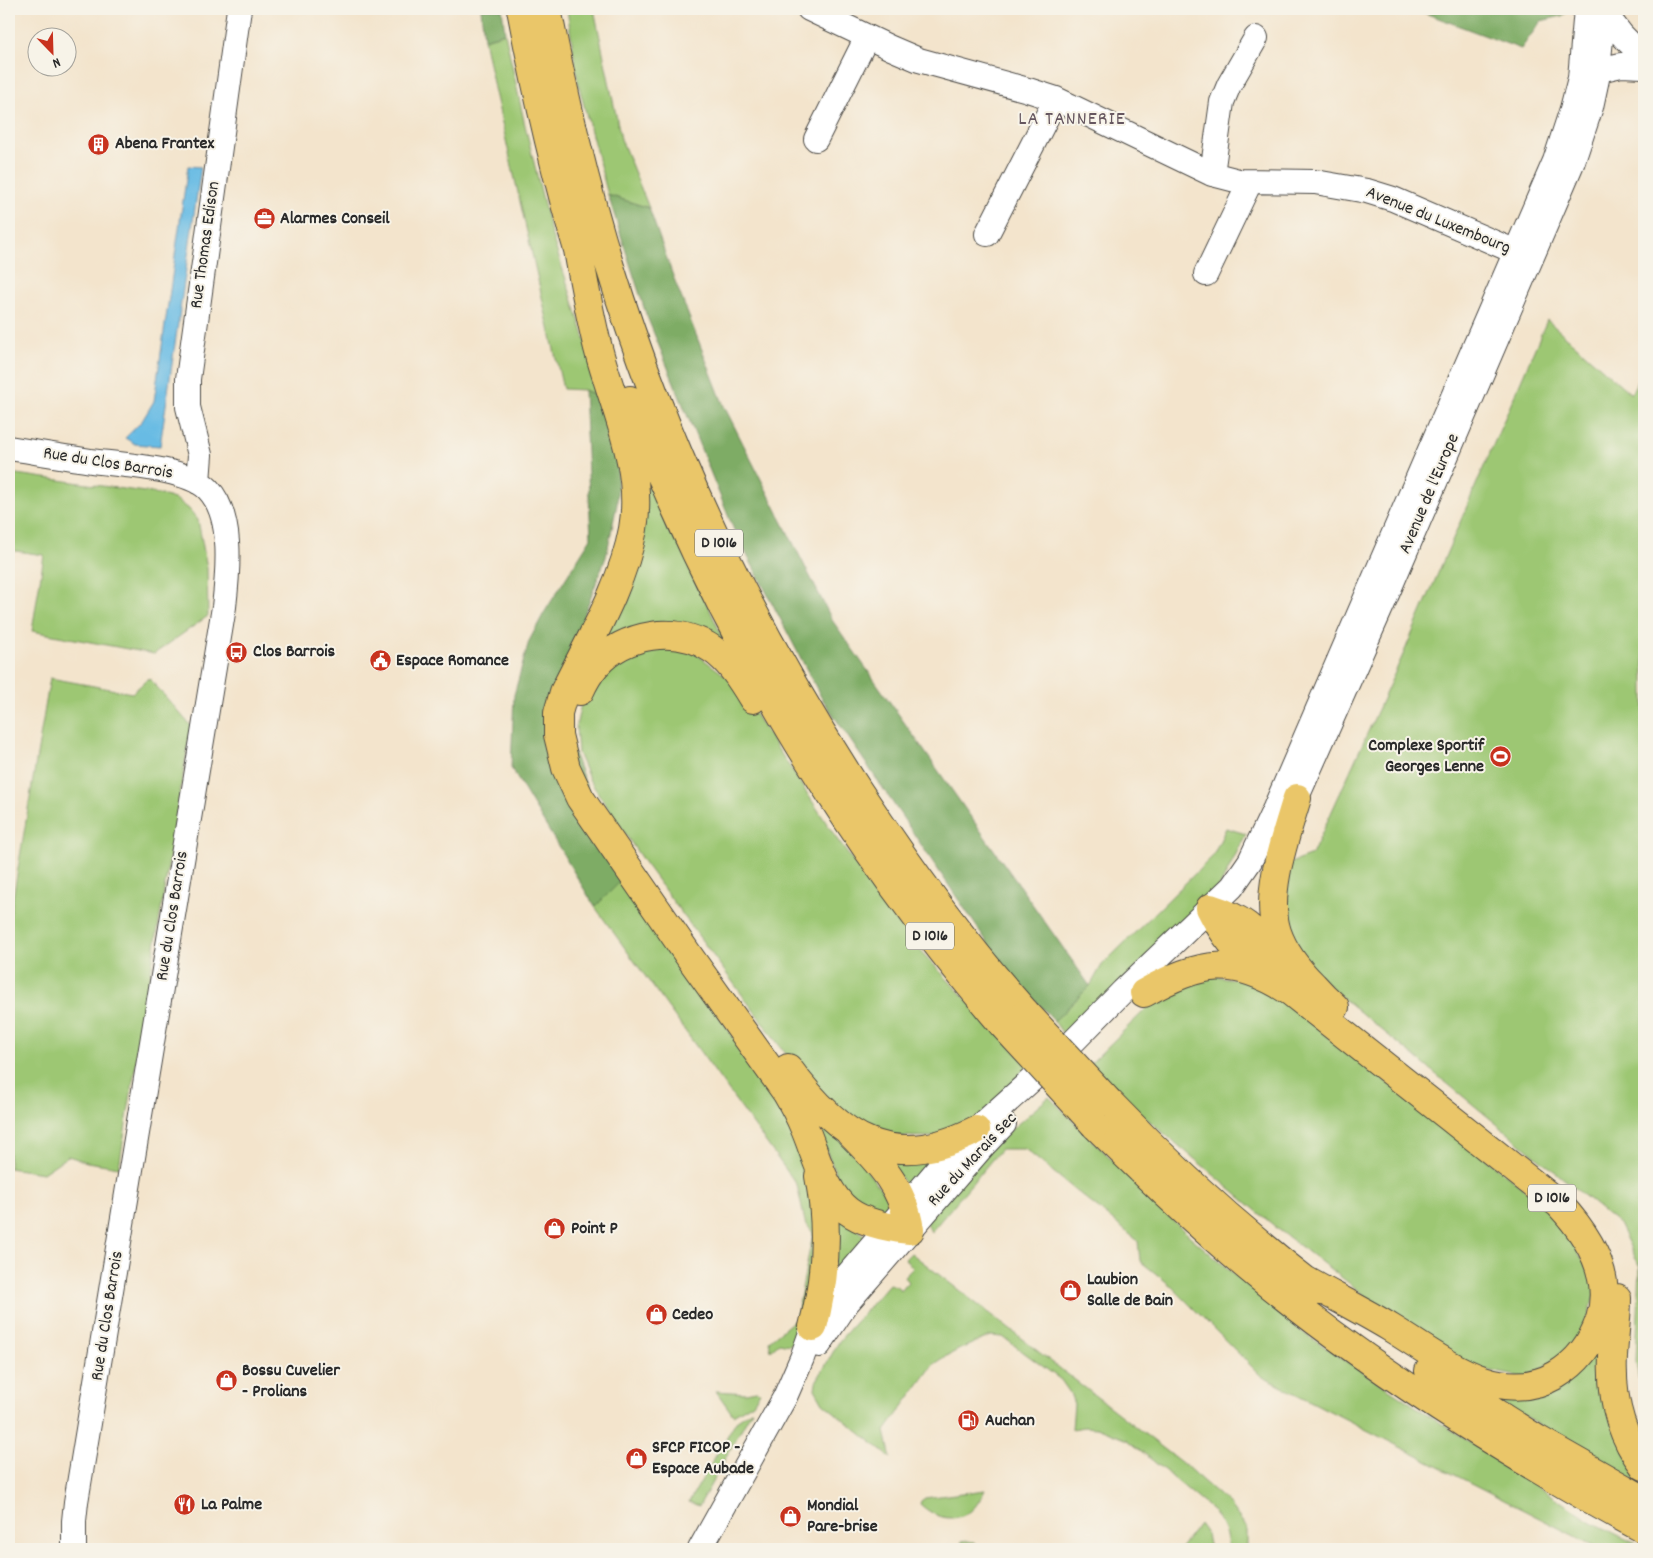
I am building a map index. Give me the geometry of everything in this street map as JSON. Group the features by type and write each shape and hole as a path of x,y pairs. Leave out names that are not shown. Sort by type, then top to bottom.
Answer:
{"highway":[{"name":"D 1016","path":"521,9 544,119 576,244 598,348 628,451 634,479 635,505 633,529 622,570 560,703 558,722 563,759 577,793 603,834 786,1092 799,1115 831,1190 842,1205 858,1217 902,1222 897,1188 886,1172 850,1133 821,1108 790,1072 596,804 579,769 570,734 574,706 587,677 597,663 612,651 640,638 669,634 688,637 706,644 720,655 734,671 792,758 863,844"},
{"name":"D 1016","path":"546,9 578,152 618,291 661,410 726,559 794,688 831,749 929,893 988,968 1014,1019 1095,1126 1163,1192 1281,1294 1406,1386 1500,1446 1592,1501 1644,1529"},
{"name":"D 1016","path":"576,244 620,376 657,468 691,545 743,647 782,718 820,779 906,905 954,967 1109,1102 1215,1204 1305,1280 1370,1330 1463,1393 1571,1459 1644,1500"},
{"name":"D 1016","path":"1297,798 1278,866 1274,924 1290,959 1331,1004"},
{"name":"D 1016","path":"1218,915 1236,950 1249,963 1304,1001 1559,1204 1583,1232 1593,1250 1600,1270 1604,1293 1602,1313 1594,1334 1577,1359 1561,1372 1542,1381 1523,1386 1511,1386 1491,1382 1469,1374 1379,1320 1305,1280"},
{"name":"D 1016","path":"1218,915 1247,925 1292,976 1331,1004 1545,1176 1579,1209 1595,1230 1610,1261 1616,1288 1617,1305 1612,1369 1616,1403 1626,1438 1644,1466"},
{"name":"D 1016","path":"1144,993 1185,973 1205,968 1235,968 1267,977"},
{"name":"D 1016","path":"850,1133 873,1144 913,1149 944,1144 976,1130"},
{"name":"D 1016","path":"813,1327 822,1290 826,1243 825,1216 816,1158"}],"street":[{"name":"Rue Thomas Edison","path":"198,482 200,454 188,407 188,379 239,9"},
{"name":"Avenue du Luxembourg","path":"809,9 920,60 1056,99 1212,174 1228,179 1250,182 1315,182 1367,191 1393,199 1524,255"},
{"name":"Avenue de l'Europe","path":"1181,947 1247,890 1265,863 1297,798 1524,255 1571,114 1580,78 1586,9"},
{"path":"1604,9 1619,33 1644,55"},
{"name":"Avenue de l'Europe","path":"1218,915 1256,848 1524,255 1578,147 1591,107 1599,70 1604,9"},
{"path":"816,139 867,37"},
{"path":"1212,174 1222,102 1229,85 1256,38"},
{"path":"1599,70 1621,65 1644,66"},
{"path":"986,234 1056,99"},
{"path":"1206,274 1250,182"},
{"name":"Rue du Clos Barrois","path":"9,448 166,471 198,482 213,496 218,506 225,528 228,564 224,606 76,1502 73,1533 74,1549"},
{"name":"Rue du Marais Sec","path":"785,1397 800,1364 813,1327 827,1300 902,1222 1144,993 1181,947"},
{"name":"Rue du Marais Sec","path":"700,1549 785,1397 902,1222 949,1156 1181,947"}],"green space":[{"path":"481,9 502,9 505,33 484,39"},
{"path":"567,9 594,9 621,139 649,208 608,195 578,83"},
{"path":"1414,9 1572,9 1562,16 1541,21 1521,49"},
{"path":"505,33 551,233 604,398 584,390 563,389 484,39"},
{"path":"608,195 649,208 673,276 724,406 832,620 1090,986 1054,1021 1002,964 821,697 734,530 646,314"},
{"name":"Complexe Sportif Georges Lenne","path":"1547,320 1631,394 1644,367 1644,1418 1636,1361 1640,1267 1619,1224 1333,990 1286,939 1285,865 1312,855 1402,657"},
{"path":"584,390 604,398 618,462 617,504 606,557 553,697 622,880 595,907 511,768 514,695 529,641 544,613 591,538"},
{"path":"9,473 159,494 177,500 189,509 198,520 207,568 208,616 154,654 32,631 44,555 9,550"},
{"path":"647,484 652,484 725,643 599,649"},
{"path":"683,644 734,682 839,842 914,944 1034,1071 984,1116 934,1137 876,1136 808,1084 644,862 590,781 578,753 576,727 582,699 615,656"},
{"path":"50,678 132,693 149,678 191,726 119,1167 87,1162 68,1156 43,1173 9,1168 9,922"},
{"path":"1226,828 1246,834 1221,884 1066,1038 1054,1021 1090,986 1102,965 1213,856"},
{"path":"622,880 772,1091 797,1134 819,1211 802,1325 790,1345 779,1343 771,1350 769,1341 796,1319 813,1233 805,1222 797,1185 595,907"},
{"path":"1215,976 1258,983 1555,1212 1597,1285 1582,1342 1527,1378 1475,1368 1379,1306 1278,1229 1128,1103 1090,1064 1150,1005 1173,988"},
{"path":"1049,1097 1186,1233 1302,1332 1592,1522 1644,1549 1600,1549 1261,1376 1169,1284 1140,1261 1138,1241 1025,1149 1001,1149 931,1232 926,1221 984,1153"},
{"path":"820,1127 829,1128 859,1160 886,1196 888,1203 882,1208 867,1208 845,1195 818,1131"},
{"path":"933,1158 910,1192 888,1159"},
{"path":"837,1210 869,1240 833,1284"},
{"path":"911,1253 1186,1466 1229,1504 1247,1528 1247,1549 1228,1549 1225,1534 1213,1511 1128,1440 1097,1428 1072,1429 1074,1404 1070,1393 1061,1380 1003,1337 991,1336 960,1349 933,1365 885,1431 891,1458 823,1403 815,1389 816,1382 840,1340 889,1284 901,1290 908,1282 904,1277 913,1268 905,1259"},
{"path":"1603,1335 1639,1477 1642,1482 1639,1483 1493,1399 1494,1396"},
{"path":"716,1391 760,1392 753,1403 733,1415"},
{"path":"752,1410 699,1506 689,1502 736,1421"},
{"path":"985,1490 971,1511 955,1518 937,1515 920,1504 925,1498"},
{"path":"1199,1524 1207,1535 1210,1549 1180,1549"},
{"path":"962,1542 974,1542 984,1549 958,1549"}],"water":[{"path":"188,166 201,167 160,446 135,444 125,438 142,421 154,401"}],"place":[{"name":"Abena Frantex","path":"99,144"},
{"name":"Alarmes Conseil","path":"264,219"},
{"name":"Clos Barrois","path":"237,652"},
{"name":"Espace Romance","path":"380,661"},
{"name":"Complexe Sportif Georges Lenne","path":"1500,756"},
{"name":"Point P","path":"555,1229"},
{"name":"Laubion Salle de Bain","path":"1071,1290"},
{"name":"Cedeo","path":"656,1315"},
{"name":"Bossu Cuvelier - Prolians","path":"226,1381"},
{"name":"Auchan","path":"969,1421"},
{"name":"SFCP FICOP - Espace Aubade","path":"636,1458"},
{"name":"La Palme","path":"185,1505"},
{"name":"Mondial Pare-brise","path":"791,1516"}],"district":[{"name":"LA TANNERIE","path":"1072,120"}]}
